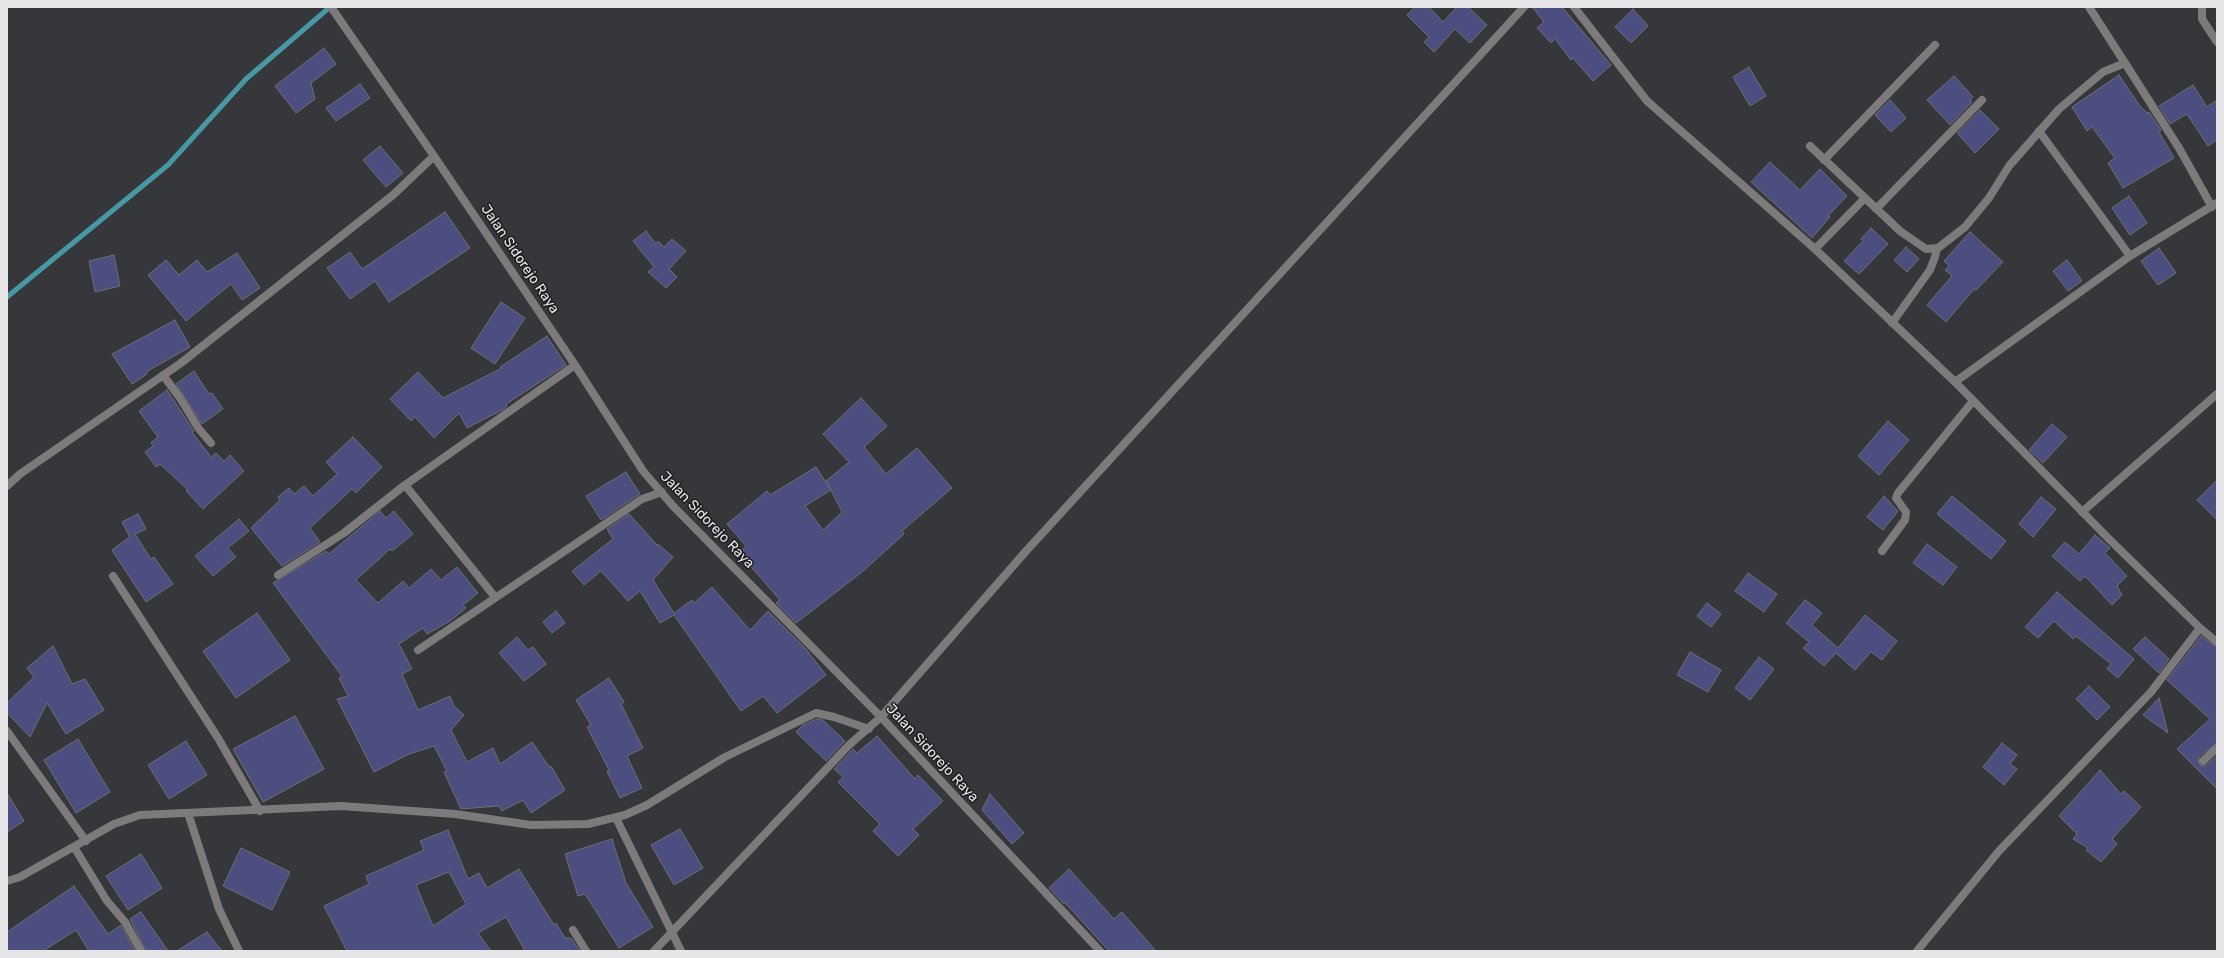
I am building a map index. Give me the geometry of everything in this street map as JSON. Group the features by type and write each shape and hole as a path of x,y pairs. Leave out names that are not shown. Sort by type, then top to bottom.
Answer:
{"street":[{"name":"Jalan Sidorejo Raya","path":"331,7 575,365 642,471 881,717 1100,951"},
{"path":"654,951 849,745 881,717 1027,550 1524,7"},
{"path":"1574,7 1647,101 1815,249 1955,382 2082,512 2200,628 2217,642"},
{"path":"1955,382 2130,256 2214,205 2089,7"},
{"path":"2202,7 2202,19 2217,42"},
{"path":"1824,160 1935,45"},
{"path":"1810,146 1864,199 1917,244 1926,249 1936,248 1965,227 1990,198 2009,166 2059,109 2103,72 2125,62"},
{"path":"1876,209 1982,100"},
{"path":"2039,131 2130,256"},
{"path":"7,486 20,474 163,375 394,195 434,156"},
{"path":"1815,249 1864,199"},
{"path":"1892,323 1930,270 1935,257 1936,248"},
{"path":"278,574 344,533 406,485 575,365"},
{"path":"163,375 180,398 199,429 211,443"},
{"path":"2082,512 2217,394"},
{"path":"1882,551 1905,520 1906,512 1896,498 1898,493 1973,401"},
{"path":"406,485 495,597"},
{"path":"418,650 642,499 662,492"},
{"path":"113,576 218,738 260,811"},
{"path":"1917,951 1998,851 2151,692 2200,628"},
{"path":"7,880 20,877 114,824 140,815 260,811 341,806 455,814 531,825 588,824 616,818 647,805 725,757 804,716 816,713 834,717 869,729"},
{"path":"7,731 86,841"},
{"path":"2204,761 2217,748"},
{"path":"188,814 219,909 239,951"},
{"path":"616,818 681,951"},
{"path":"74,847 108,901 125,922 141,951"},
{"path":"573,930 586,951"}],"building":[{"path":"1415,7 1429,7 1443,22 1457,7 1468,7 1487,25 1470,43 1455,29 1434,52 1424,42 1429,37 1407,15"},
{"path":"1532,7 1562,7 1611,65 1593,81 1573,58 1571,60 1555,39 1551,43 1537,28 1544,22"},
{"path":"1633,9 1648,26 1631,43 1615,27"},
{"path":"324,48 336,64 311,83 315,99 296,113 275,86"},
{"path":"1749,67 1766,96 1750,106 1733,77"},
{"path":"2119,75 2140,106 2147,113 2149,112 2161,130 2159,132 2174,158 2123,188 2108,163 2115,158 2092,127 2087,131 2072,107"},
{"path":"1954,76 1973,97 1970,100 1972,102 1950,125 1927,100"},
{"path":"360,84 370,98 336,121 326,108"},
{"path":"2193,85 2207,107 2217,100 2217,140 2208,146 2187,114 2170,124 2159,106"},
{"path":"1890,100 1906,118 1891,132 1875,115"},
{"path":"1980,110 1999,129 1975,153 1957,133"},
{"path":"380,146 403,173 386,187 363,160"},
{"path":"1770,162 1800,190 1820,169 1847,196 1828,216 1830,217 1812,238 1751,182"},
{"path":"2129,196 2147,223 2130,235 2112,208"},
{"path":"445,212 470,248 389,302 375,281 350,299 327,268 350,252 362,269"},
{"path":"1871,228 1888,244 1859,274 1844,261 1863,241 1861,239"},
{"path":"646,231 656,244 658,241 664,247 672,239 686,251 669,269 677,277 666,288 648,272 654,267 633,241"},
{"path":"1970,232 2003,262 1976,290 1974,289 1946,322 1927,305 1952,276 1945,270 1949,266 1944,261"},
{"path":"1906,247 1919,259 1907,272 1894,260"},
{"path":"2159,248 2176,273 2158,285 2141,261"},
{"path":"237,253 260,288 242,300 231,284 186,321 148,275 166,260 179,275 197,260 207,272"},
{"path":"114,255 120,286 95,292 89,261"},
{"path":"2067,260 2082,281 2068,291 2053,271"},
{"path":"501,302 525,318 495,364 471,348"},
{"path":"175,320 190,347 146,372 147,374 132,384 112,354"},
{"path":"547,336 566,365 506,404 507,406 504,409 467,428 459,413 434,438 415,417 411,421 390,399 418,372 443,398 502,368 500,367"},
{"path":"194,371 209,394 212,393 223,409 202,424 176,384"},
{"path":"167,390 194,431 192,432 211,457 216,453 224,461 230,455 244,471 203,509 186,491 188,490 160,464 156,467 145,452 153,446 151,443 158,437 139,411"},
{"path":"861,398 887,426 864,447 886,474 917,448 952,488 902,531 904,534 862,572 796,623 776,603 780,600 739,553 746,546 727,524 767,491 770,495 816,467 831,490 826,481 849,462 823,434","holes":["831,490 842,512 823,530 805,506"]},
{"path":"1888,421 1909,440 1879,475 1858,456"},
{"path":"2052,424 2067,437 2043,463 2029,450"},
{"path":"353,437 382,467 356,493 352,489 310,528 320,542 282,566 251,528 280,500 278,497 289,488 294,494 304,486 313,496 337,474 326,462"},
{"path":"626,472 640,494 601,520 586,496"},
{"path":"2217,480 2217,520 2197,500"},
{"path":"1884,496 1898,511 1883,530 1867,517"},
{"path":"1952,496 2006,541 1991,559 1937,514"},
{"path":"2041,497 2056,509 2033,537 2019,524"},
{"path":"380,511 386,518 394,511 413,534 392,551 390,549 356,580 378,603 403,581 409,588 431,569 441,580 457,567 478,593 463,605 466,608 450,621 427,634 423,628 399,644 412,669 402,674 418,710 450,696 454,706 464,715 451,730 467,762 493,748 500,764 532,742 550,768 551,766 565,790 531,813 523,800 502,811 499,806 461,809 444,772 447,771 434,746 409,754 374,772 337,699 348,696 339,678 342,676 273,583 326,551 329,554"},
{"path":"138,514 146,529 135,534 151,559 154,557 173,584 146,602 112,550 130,537 122,522"},
{"path":"629,514 657,545 658,544 673,557 653,580 674,613 692,600 694,603 712,587 750,630 768,611 806,649 826,675 777,713 763,696 741,711 674,615 660,623 640,591 628,601 601,571 584,585 572,571 613,539 607,529"},
{"path":"239,519 249,531 228,548 236,557 213,576 195,556"},
{"path":"2095,535 2110,548 2105,553 2127,576 2117,586 2122,595 2112,605 2085,576 2080,581 2052,556 2065,542 2079,554"},
{"path":"1927,544 1957,567 1943,585 1913,563"},
{"path":"1748,573 1777,594 1764,612 1735,591"},
{"path":"2057,592 2134,659 2118,678 2107,669 2111,664 2076,636 2073,639 2054,621 2038,638 2025,627"},
{"path":"1805,600 1822,613 1812,625 1838,648 1865,615 1897,641 1882,660 1871,652 1855,670 1836,653 1824,666 1803,648 1809,642 1786,623"},
{"path":"1707,603 1721,614 1711,627 1697,616"},
{"path":"556,611 565,623 552,633 543,622"},
{"path":"257,613 290,660 236,698 203,651"},
{"path":"2201,636 2217,647 2217,743 2199,757 2198,762 2201,766 2205,766 2217,756 2217,789 2177,749 2210,719 2167,680"},
{"path":"517,637 528,650 533,647 546,664 524,681 499,653"},
{"path":"2145,637 2169,659 2159,673 2133,649"},
{"path":"53,646 72,684 85,679 104,710 66,734 47,703 30,737 7,713 7,703 34,677 27,668"},
{"path":"1690,652 1721,670 1708,692 1677,675"},
{"path":"1759,657 1774,669 1750,700 1735,688"},
{"path":"609,678 624,702 621,704 643,748 627,756 642,788 620,798 607,771 609,770 587,727 591,725 576,700"},
{"path":"2089,686 2110,707 2097,720 2076,699"},
{"path":"2159,698 2168,733 2143,715"},
{"path":"295,716 324,769 263,802 233,749"},
{"path":"817,719 823,720 845,741 826,761 796,732 803,725"},
{"path":"877,736 915,779 918,775 943,801 913,829 919,835 898,856 873,831 880,824 838,782 843,777 834,769 853,749 857,753"},
{"path":"78,739 110,792 76,813 44,760"},
{"path":"186,741 207,775 169,799 148,765"},
{"path":"2002,743 2017,755 2010,764 2017,769 2004,785 1983,767"},
{"path":"2100,770 2121,794 2124,791 2141,807 2112,839 2117,844 2101,862 2086,850 2088,848 2073,839 2077,834 2059,816"},
{"path":"7,793 24,821 7,832"},
{"path":"990,794 1024,833 1012,844 982,810"},
{"path":"680,829 703,868 674,885 651,845"},
{"path":"448,830 468,879 479,873 487,888 519,869 554,925 556,923 565,938 571,938 580,951 525,951 506,917 478,933 491,951 347,951 324,906 369,884 366,876 424,850 420,841","holes":["449,872 466,904 433,926 416,885"]},
{"path":"612,839 626,883 653,927 619,948 585,894 578,896 565,854"},
{"path":"241,848 290,872 272,910 223,886"},
{"path":"141,854 162,888 128,910 106,876"},
{"path":"1069,869 1114,919 1122,912 1156,951 1109,951 1065,903 1064,904 1049,888"},
{"path":"74,886 108,934 121,925 135,951 89,951 76,930 43,951 7,951 7,932"},
{"path":"141,912 168,951 146,951 130,919"},
{"path":"207,932 222,951 177,951"}],"waterway":[{"path":"7,297 168,165 246,79 330,7"}]}
